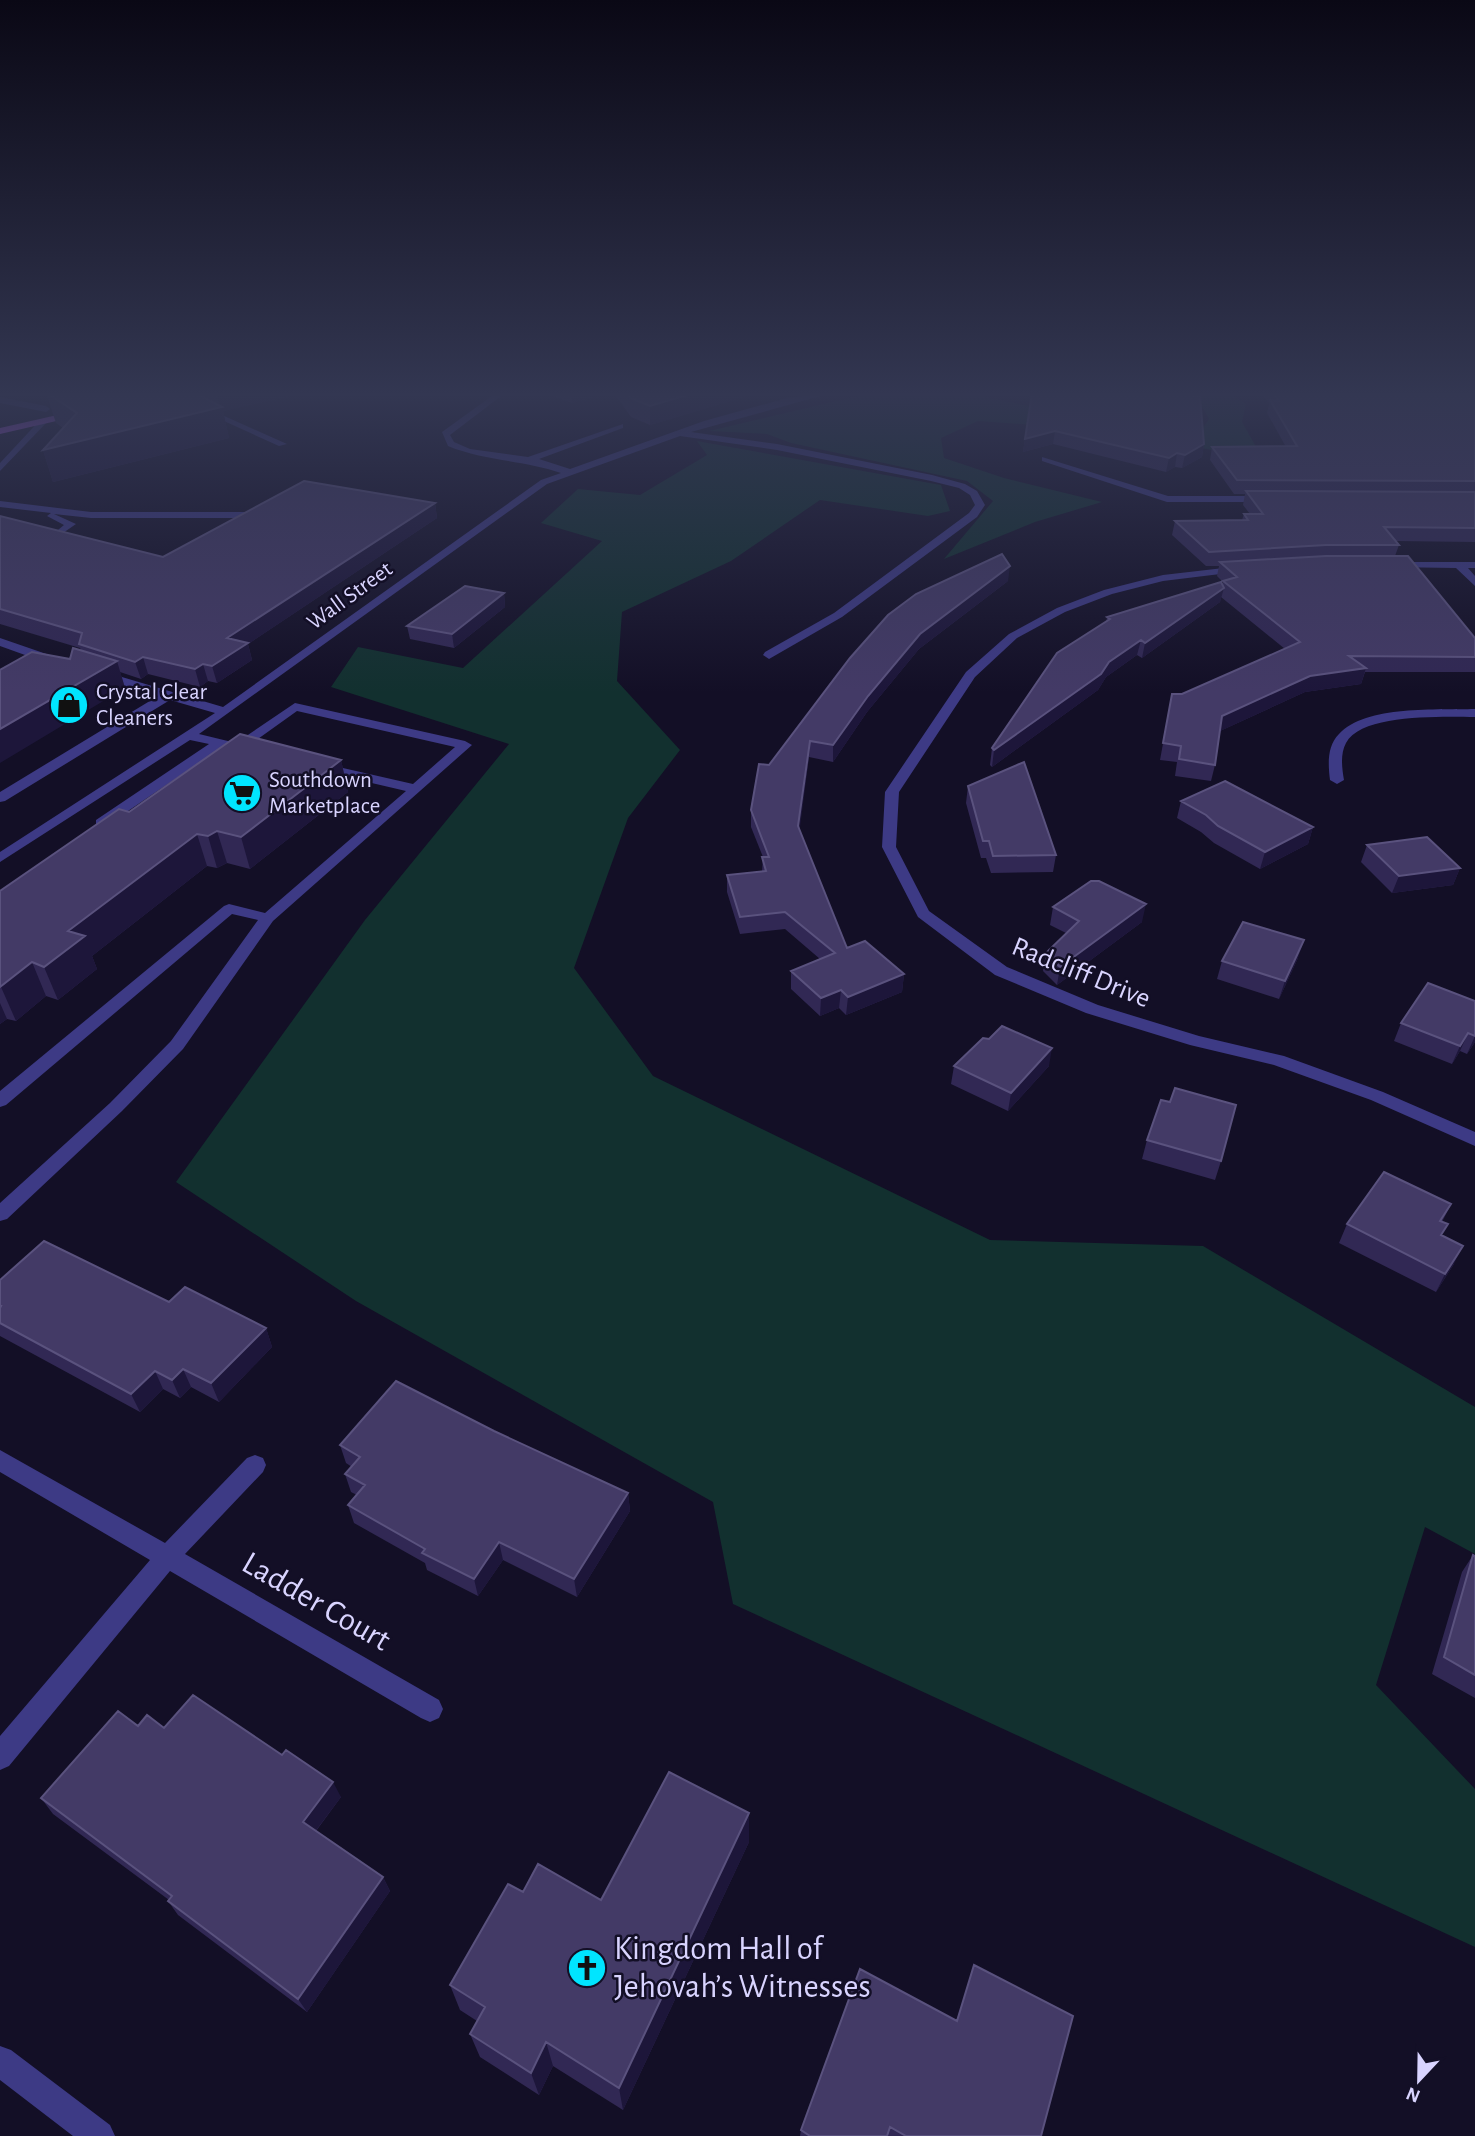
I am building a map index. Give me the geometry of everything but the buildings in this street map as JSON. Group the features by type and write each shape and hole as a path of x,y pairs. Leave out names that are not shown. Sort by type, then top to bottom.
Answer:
{"street":[{"name":"Wall Street","path":"0,858 225,712 529,493"},
{"path":"769,655 838,615 973,515 980,505 972,493"},
{"path":"1148,493 1167,499 1278,499"},
{"path":"0,504 91,515 248,515"},
{"path":"0,510 58,517 71,524 63,530"},
{"path":"1376,565 1475,565"},
{"path":"1459,565 1475,583"},
{"name":"Radcliff Drive","path":"1255,568 1163,578 1108,592 1061,610 1013,636 970,675 892,792 889,847 923,914 1001,971 1092,1009 1196,1041 1278,1060 1377,1096 1475,1139"},
{"path":"0,642 62,663"},
{"path":"19,667 39,655"},
{"path":"88,671 225,712"},
{"path":"0,798 169,695"},
{"path":"0,1214 116,1107 177,1045 268,918 465,745 295,707 237,747"},
{"path":"1337,779 1335,765 1339,742 1350,729 1380,719 1475,713"},
{"path":"188,736 263,753"},
{"path":"92,830 220,743"},
{"path":"301,762 416,789"},
{"path":"95,797 127,806"},
{"path":"0,1101 229,909 268,918"},
{"name":"Ladder Court","path":"0,1460 430,1709"},
{"path":"0,1757 167,1556 255,1465"},
{"path":"0,2060 99,2136"}],"green space":[{"path":"574,493 640,495 644,493 944,493 950,511 928,516 820,500 731,561 622,612 617,681 680,750 628,818 574,968 653,1076 990,1240 1203,1246 1475,1407 1475,1554 1425,1527 1376,1685 1475,1789 1475,1947 733,1604 713,1502 356,1301 176,1182 365,920 509,744 331,687 358,647 463,668 602,541 541,523"},
{"path":"982,493 1064,493 1102,502 1035,522 944,559 993,501"}],"place":[{"name":"Crystal Clear Cleaners","path":"69,705"},
{"name":"Southdown Marketplace","path":"242,793"},
{"name":"Kingdom Hall of Jehovah’s Witnesses","path":"587,1968"}]}
